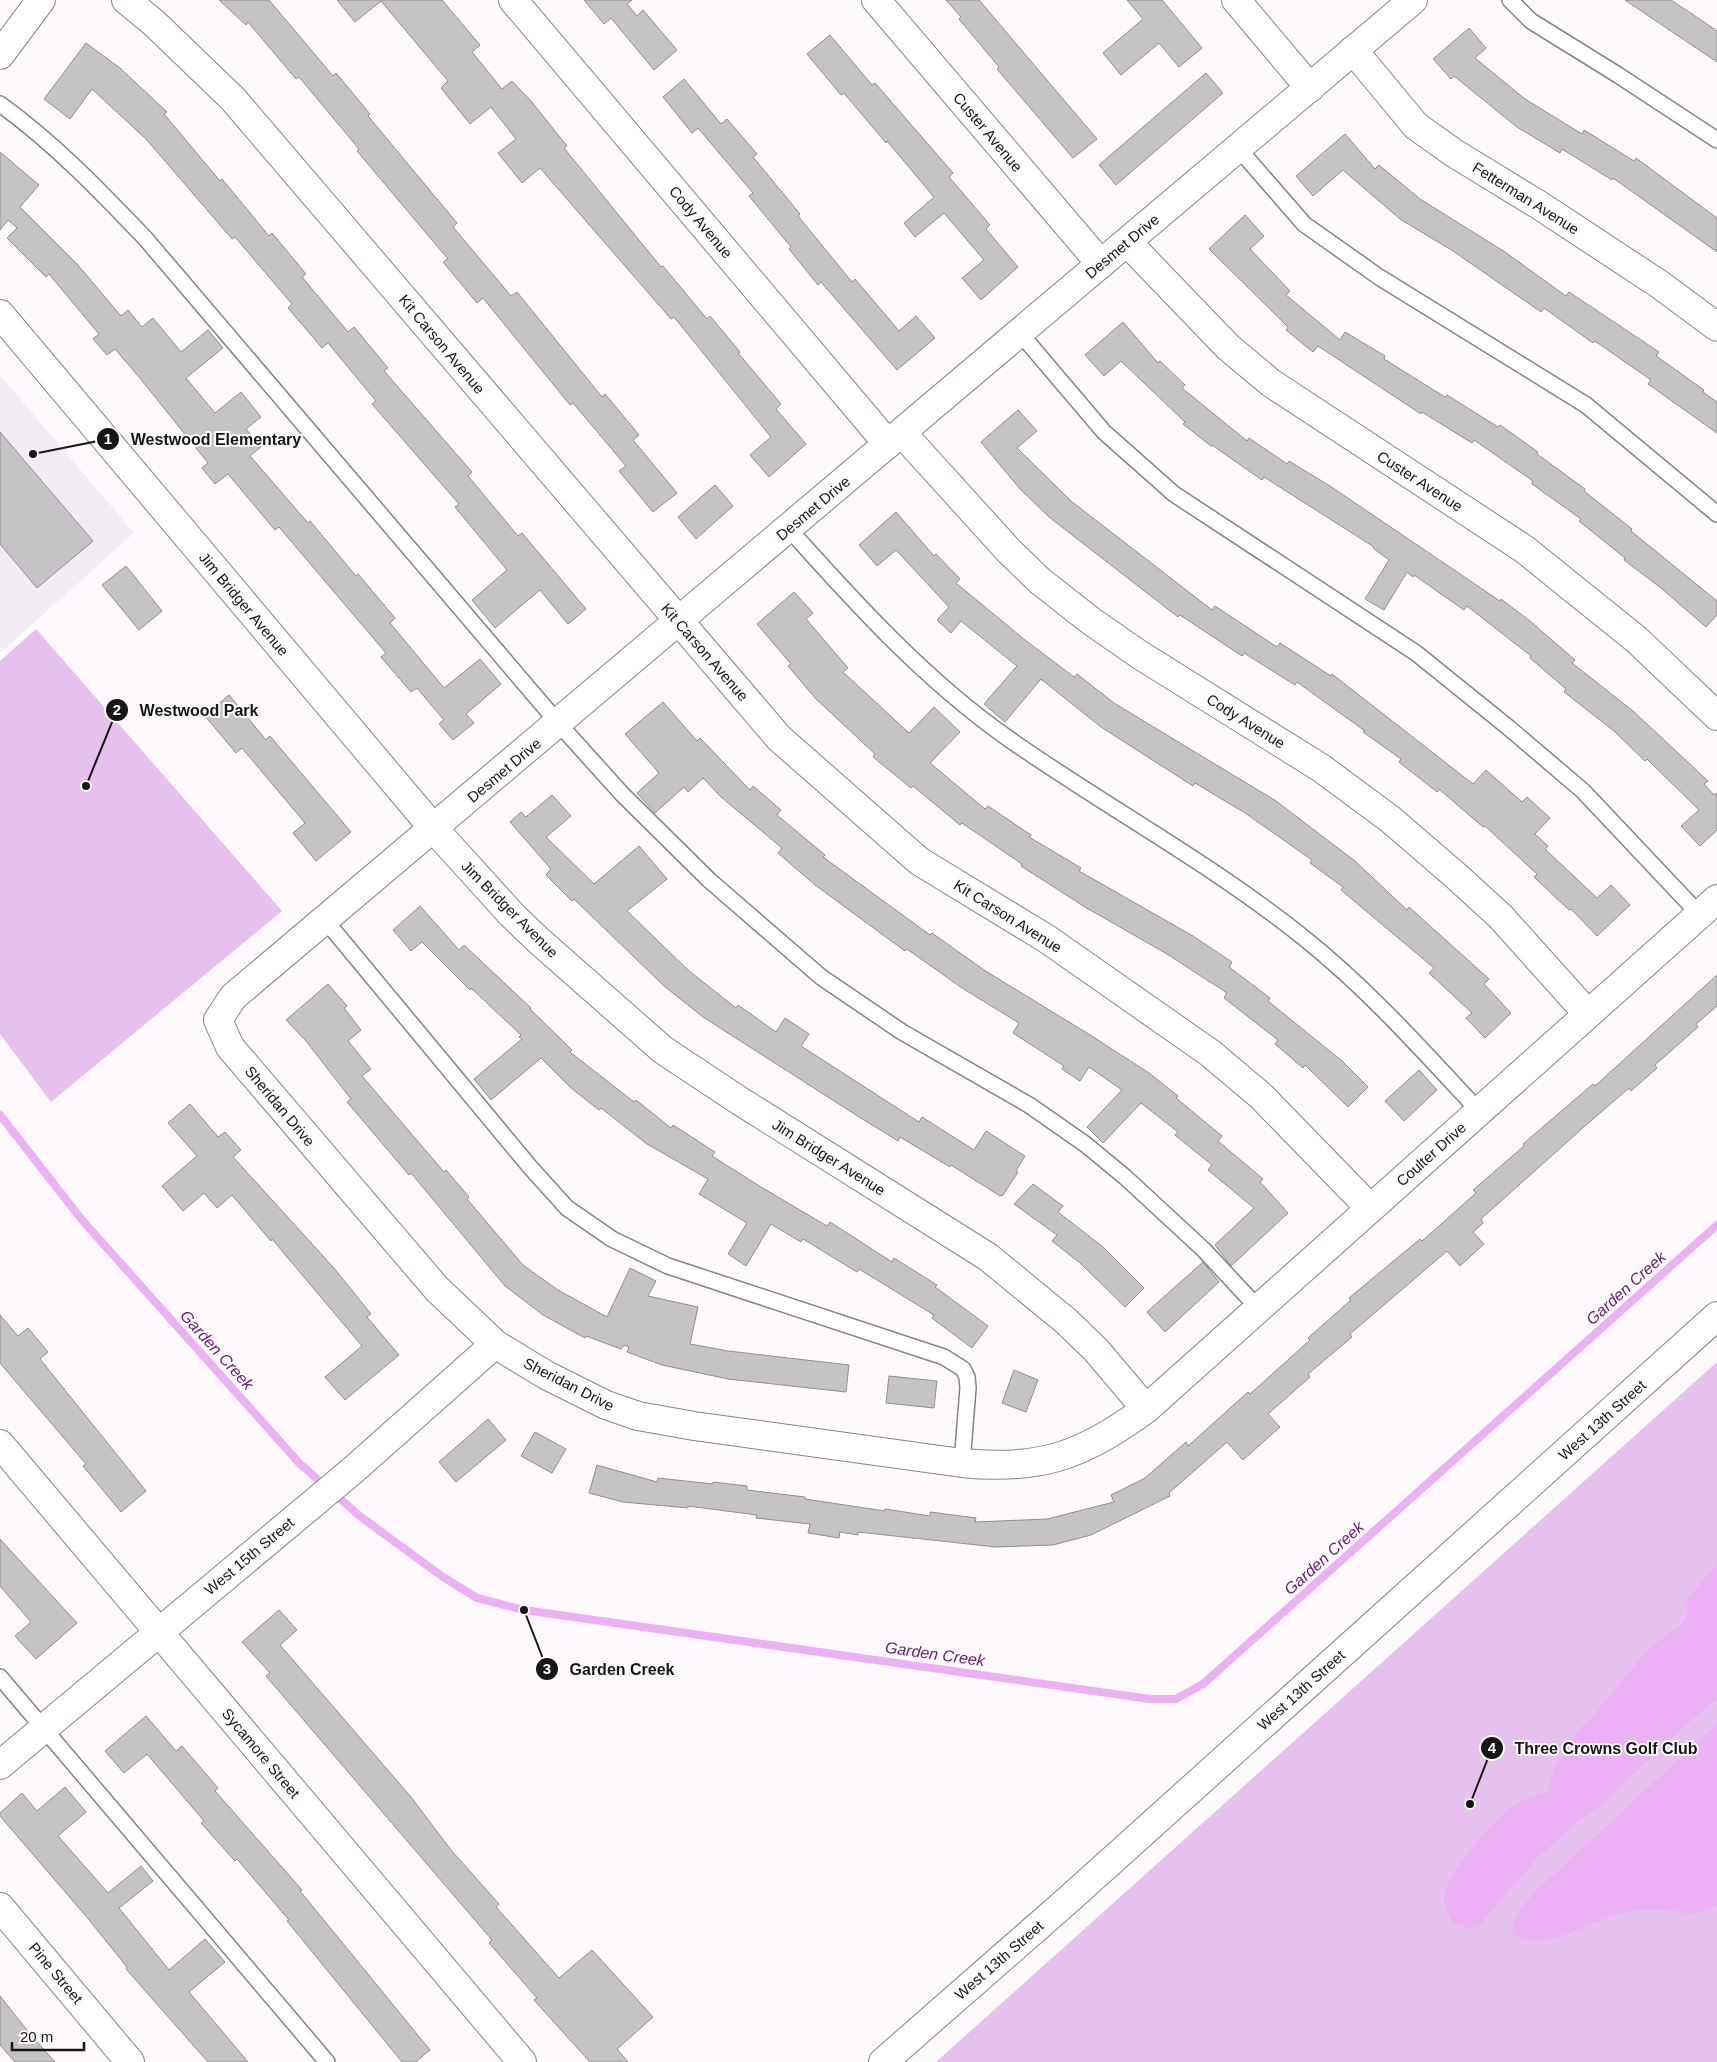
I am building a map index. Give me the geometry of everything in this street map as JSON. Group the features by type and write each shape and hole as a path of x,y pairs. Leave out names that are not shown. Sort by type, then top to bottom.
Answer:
{"street":[{"path":"0,55 41,0"},
{"name":"Kit Carson Avenue","path":"126,0 161,29 233,100 678,622 780,738 919,861 1047,940 1210,1053 1261,1096 1370,1208"},
{"name":"Cody Avenue","path":"513,0 895,439 1040,581 1091,621 1140,655 1321,768 1390,819 1455,874 1500,916 1588,1014"},
{"name":"Custer Avenue","path":"876,0 1101,264"},
{"path":"1236,0 1310,88"},
{"name":"Desmet Drive","path":"218,1020 233,997 559,724 1413,0"},
{"name":"Fetterman Avenue","path":"1353,50 1416,126 1454,153 1539,205 1651,278 1717,327"},
{"name":"Custer Avenue","path":"1127,242 1228,347 1271,383 1524,549 1636,640 1717,716"},
{"name":"Jim Bridger Avenue","path":"0,314 434,829 511,914 538,940 664,1050 740,1101 988,1257 1033,1292 1096,1350 1146,1409"},
{"name":"Coulter Drive","path":"1146,1409 1708,907"},
{"name":"Sheridan Drive","path":"218,1020 230,1047 436,1289 496,1344 546,1375 606,1405 638,1416 694,1426 997,1467 1025,1465 1062,1456 1110,1434 1146,1409"},
{"name":"West 13th Street","path":"883,2062 1068,1900 1717,1316"},
{"name":"West 15th Street","path":"0,1765 352,1471 496,1344"},
{"name":"Sycamore Street","path":"0,1444 522,2062"},
{"name":"Pine Street","path":"0,1907 130,2062"}],"lane":[{"path":"1510,0 1531,21 1618,74 1717,140"},
{"path":"0,104 33,128 81,171 145,238 559,724 622,794 708,880 822,978 902,1032 1029,1105 1084,1144 1125,1177 1204,1250 1258,1308"},
{"path":"1238,148 1304,224 1379,277 1586,404 1717,514"},
{"path":"1020,333 1104,432 1174,494 1416,653 1583,791 1708,907"},
{"path":"789,529 856,604 931,676 1008,739 1196,860 1302,936 1357,983 1479,1111"},
{"path":"325,920 530,1167 567,1208 612,1239 668,1266 944,1358 962,1369 968,1388 962,1463"},
{"path":"0,1677 327,2062"}],"shaded area":[{"path":"0,375 134,533 0,653"},
{"path":"36,629 282,911 51,1102 0,1034 0,661"},
{"path":"1717,1362 1717,2062 936,2062"},
{"path":"1717,1564 1717,1698 1659,1749 1603,1804 1582,1818 1537,1858 1479,1926 1470,1929 1452,1922 1444,1900 1446,1890 1451,1878 1470,1850 1511,1807 1547,1791 1556,1766 1576,1732 1594,1715 1647,1650 1680,1625 1687,1616 1688,1599"},
{"path":"1717,1724 1717,1906 1689,1914 1659,1910 1626,1912 1546,1940 1533,1941 1522,1939 1512,1933 1518,1914 1538,1889"}],"building":[{"path":"219,0 269,0 333,76 336,73 370,114 368,116 457,223 453,227 511,296 517,292 602,397 605,394 639,435 633,440 677,493 653,512 619,471 626,466 573,403 570,405 483,298 477,303 443,262 448,259 357,151 359,149 299,77 296,79 248,22 246,25"},
{"path":"337,0 442,0 480,45 472,52 502,89 512,81 531,101 567,146 564,148 661,267 663,266 707,319 710,316 740,352 738,353 781,404 776,409 806,444 769,477 750,455 771,437 674,317 671,319 540,168 522,183 498,153 516,139 491,107 470,124 441,88 448,81 381,1 355,22"},
{"path":"584,0 632,0 627,4 637,16 643,10 677,50 654,70 611,18 604,24"},
{"path":"946,0 979,0 1097,139 1073,158 997,69 999,67 959,19 961,17"},
{"path":"1127,0 1162,0 1202,48 1179,67 1159,43 1121,75 1103,53 1143,19"},
{"path":"1625,0 1671,0 1704,22 1717,31 1717,62"},
{"path":"1469,28 1486,48 1475,58 1525,99 1582,134 1584,130 1634,161 1636,158 1717,218 1717,252 1613,178 1612,180 1562,149 1560,153 1517,127 1454,76 1451,79 1433,59"},
{"path":"830,35 872,85 875,83 953,173 949,177 990,225 986,229 1018,267 981,300 962,278 984,260 944,213 915,237 904,223 934,197 887,141 886,143 844,93 841,95 807,54"},
{"path":"86,43 120,68 167,112 164,114 220,181 222,179 269,236 272,233 306,274 302,277 348,332 354,327 388,368 384,371 472,472 468,476 518,536 522,533 586,609 568,624 540,590 495,628 472,600 507,570 455,507 459,504 372,404 376,401 328,343 322,348 288,308 292,304 235,237 232,239 147,140 92,89 70,119 44,99"},
{"path":"1206,73 1223,93 1116,185 1099,165"},
{"path":"684,79 721,124 727,119 757,154 753,157 800,214 798,216 852,282 855,279 899,331 916,316 935,338 897,370 821,282 818,285 789,249 791,247 749,196 753,193 698,128 692,133 663,97"},
{"path":"1345,134 1375,169 1379,165 1420,199 1505,252 1566,296 1569,292 1659,352 1656,356 1704,390 1703,392 1717,402 1717,433 1648,384 1651,380 1595,341 1593,343 1544,308 1541,312 1453,251 1400,219 1343,170 1313,196 1296,176"},
{"path":"0,152 39,185 20,207 77,264 121,316 128,310 142,327 153,318 181,352 208,330 223,348 186,378 215,413 241,392 261,417 246,429 261,447 250,456 308,523 310,521 356,576 358,574 395,618 390,623 444,688 480,659 501,684 466,714 474,723 453,740 439,724 444,720 417,688 411,692 381,657 386,653 279,527 275,530 228,474 215,484 202,468 208,463 139,377 115,349 107,355 93,339 99,334 49,274 46,277 7,238 17,228 8,220 0,230"},
{"path":"1245,215 1264,236 1250,249 1290,291 1286,295 1340,340 1345,332 1385,356 1384,359 1445,397 1447,395 1498,427 1500,425 1538,452 1537,454 1585,489 1584,491 1632,529 1631,531 1717,601 1717,615 1706,627 1661,588 1624,560 1625,558 1579,521 1581,519 1532,484 1533,481 1474,440 1472,443 1422,412 1421,414 1318,346 1313,352 1286,330 1288,327 1209,249"},
{"path":"1123,322 1158,363 1160,361 1185,385 1182,388 1247,441 1249,438 1287,464 1289,461 1330,486 1500,601 1501,599 1530,621 1575,660 1572,663 1633,711 1708,781 1704,784 1714,795 1717,793 1717,830 1700,846 1681,826 1699,810 1647,759 1645,761 1614,731 1564,692 1566,689 1530,658 1531,656 1467,606 1464,610 1407,572 1384,610 1365,599 1389,560 1374,547 1264,477 1262,480 1211,446 1183,424 1185,422 1121,361 1104,376 1085,355"},
{"path":"1018,410 1037,431 1017,448 1071,501 1212,610 1215,606 1277,647 1280,643 1331,676 1332,674 1473,784 1486,770 1522,802 1527,797 1550,818 1535,834 1548,846 1545,849 1597,898 1611,885 1630,905 1597,936 1571,909 1569,910 1534,877 1537,874 1485,826 1483,827 1439,789 1437,792 1399,762 1401,759 1363,732 1365,731 1297,682 1295,685 1244,653 1242,656 1180,615 1178,617 1049,517 1020,489 981,442"},
{"path":"0,432 93,541 37,588 0,544"},
{"path":"715,485 733,506 696,539 678,517"},
{"path":"896,512 934,556 936,554 960,579 956,583 1025,640 1074,677 1077,674 1114,703 1276,801 1355,861 1407,910 1409,907 1489,979 1484,984 1511,1013 1485,1038 1466,1018 1472,1013 1429,973 1434,968 1341,890 1343,887 1310,863 1312,860 1245,813 1195,783 1193,786 1101,727 1041,679 1005,722 984,704 1017,666 961,621 951,633 937,620 949,607 896,550 877,566 859,545"},
{"path":"126,566 162,611 139,630 102,585"},
{"path":"794,592 813,613 806,619 848,668 843,672 909,733 934,707 960,732 930,763 985,809 988,806 1031,835 1029,837 1081,868 1079,871 1193,936 1232,962 1229,967 1270,998 1268,1001 1342,1061 1368,1087 1348,1107 1305,1065 1303,1068 1275,1044 1278,1040 1224,998 1227,993 1167,954 1085,907 1021,866 1022,864 962,823 960,825 913,786 911,788 873,757 875,754 816,699 788,666 791,664 757,624"},
{"path":"229,695 266,740 270,736 351,832 316,861 293,833 305,823 242,748 236,753 205,716"},
{"path":"663,702 697,741 700,738 750,790 753,786 781,810 777,815 825,855 823,857 930,935 932,933 984,970 1149,1073 1178,1096 1176,1098 1222,1136 1218,1141 1263,1179 1260,1182 1288,1213 1231,1266 1215,1245 1254,1208 1208,1170 1212,1165 1175,1135 1178,1132 1141,1103 1103,1143 1087,1127 1122,1090 1089,1067 1080,1081 1062,1069 1064,1066 1013,1033 1019,1023 962,988 907,949 905,951 815,885 778,853 782,848 721,797 703,778 688,792 684,787 655,813 637,793 659,773 625,734"},
{"path":"552,795 571,816 546,837 594,884 639,846 667,879 627,911 688,970 736,1008 738,1005 776,1032 785,1018 809,1034 801,1046 919,1122 922,1117 974,1150 986,1131 1025,1156 1016,1171 1018,1172 1003,1195 1000,1196 951,1165 950,1167 900,1137 898,1141 703,1017 664,986 574,899 572,901 546,875 551,869 510,822 521,812 526,817"},
{"path":"420,906 459,950 464,945 531,1008 572,1050 570,1052 634,1102 636,1100 671,1128 673,1125 715,1152 712,1156 761,1187 827,1226 830,1222 892,1262 894,1258 937,1285 935,1287 988,1326 972,1348 932,1318 934,1315 859,1269 857,1272 803,1239 801,1242 771,1224 746,1266 728,1254 747,1223 699,1194 708,1179 647,1144 601,1108 599,1110 571,1088 541,1058 491,1100 474,1079 522,1039 519,1037 521,1035 471,988 470,990 422,942 411,951 393,930"},
{"path":"1717,975 1717,1006 1696,1024 1698,1027 1655,1065 1657,1068 1631,1091 1629,1088 1481,1219 1483,1223 1473,1232 1484,1244 1460,1266 1447,1251 1350,1334 1352,1337 1308,1374 1310,1377 1268,1414 1280,1427 1243,1460 1227,1442 1169,1493 1170,1496 1091,1535 1053,1545 996,1547 858,1532 858,1535 840,1532 839,1538 808,1533 810,1524 756,1518 757,1515 688,1506 688,1508 623,1502 589,1493 597,1465 657,1482 658,1478 747,1486 747,1490 805,1497 805,1499 885,1511 885,1509 930,1516 930,1512 976,1518 975,1522 1047,1519 1114,1502 1111,1495 1145,1478 1186,1442 1188,1446 1248,1392 1250,1394 1310,1340 1308,1338 1351,1300 1349,1298 1420,1239 1422,1241 1476,1193 1473,1190 1524,1146 1523,1144 1593,1084 1595,1086"},
{"path":"328,984 347,1006 344,1008 361,1030 348,1041 371,1069 362,1076 444,1172 446,1170 469,1197 467,1199 523,1265 558,1290 607,1317 630,1268 656,1281 648,1296 698,1307 690,1344 728,1351 849,1365 846,1392 728,1379 662,1365 627,1352 629,1347 624,1345 621,1349 586,1336 585,1338 543,1315 505,1286 411,1173 409,1175 347,1102 351,1099 306,1041 286,1020"},
{"path":"1419,1070 1437,1090 1404,1121 1385,1101"},
{"path":"190,1104 218,1137 225,1132 241,1150 233,1157 333,1267 371,1314 367,1317 399,1355 345,1400 325,1377 362,1346 272,1239 271,1241 232,1195 217,1208 204,1193 183,1211 162,1186 197,1156 168,1123"},
{"path":"1033,1184 1063,1206 1058,1212 1103,1247 1144,1288 1125,1307 1080,1263 1052,1241 1057,1235 1014,1204"},
{"path":"1203,1262 1219,1282 1165,1332 1147,1312"},
{"path":"0,1315 18,1336 28,1328 48,1352 40,1359 146,1491 121,1512 83,1466 86,1464 0,1363"},
{"path":"1014,1370 1038,1380 1026,1412 1002,1403"},
{"path":"889,1376 937,1381 934,1408 886,1403"},
{"path":"488,1419 506,1440 456,1482 439,1462"},
{"path":"535,1432 566,1449 552,1473 521,1456"},
{"path":"0,1539 77,1623 36,1659 15,1636 31,1622 0,1586"},
{"path":"279,1610 297,1630 280,1645 411,1797 451,1850 499,1904 496,1907 559,1978 592,1950 653,2017 617,2049 628,2062 590,2062 534,2000 537,1998 489,1943 492,1940 266,1676 270,1673 242,1642"},
{"path":"146,1716 176,1751 182,1746 218,1788 215,1791 302,1890 300,1891 430,2050 416,2062 402,2062 287,1921 289,1920 237,1859 235,1861 201,1823 204,1821 147,1754 124,1773 105,1751"},
{"path":"65,1787 86,1812 58,1836 108,1893 141,1866 153,1881 119,1908 169,1970 205,1939 225,1962 189,1992 248,2062 208,2062 126,1969 127,1967 85,1915 0,1816 0,1813 22,1793 37,1811"},
{"path":"0,1996 55,2062 15,2062 0,2045"}],"waterway":[{"name":"Garden Creek","path":"0,1115 82,1220 300,1464 361,1517 443,1577 477,1598 524,1610 1150,1699 1176,1699 1203,1684 1717,1225"}],"place":[{"name":"Westwood Elementary","path":"33,454"},
{"name":"Westwood Park","path":"86,786"},
{"name":"Garden Creek","path":"524,1610"},
{"name":"Three Crowns Golf Club","path":"1470,1804"}]}
